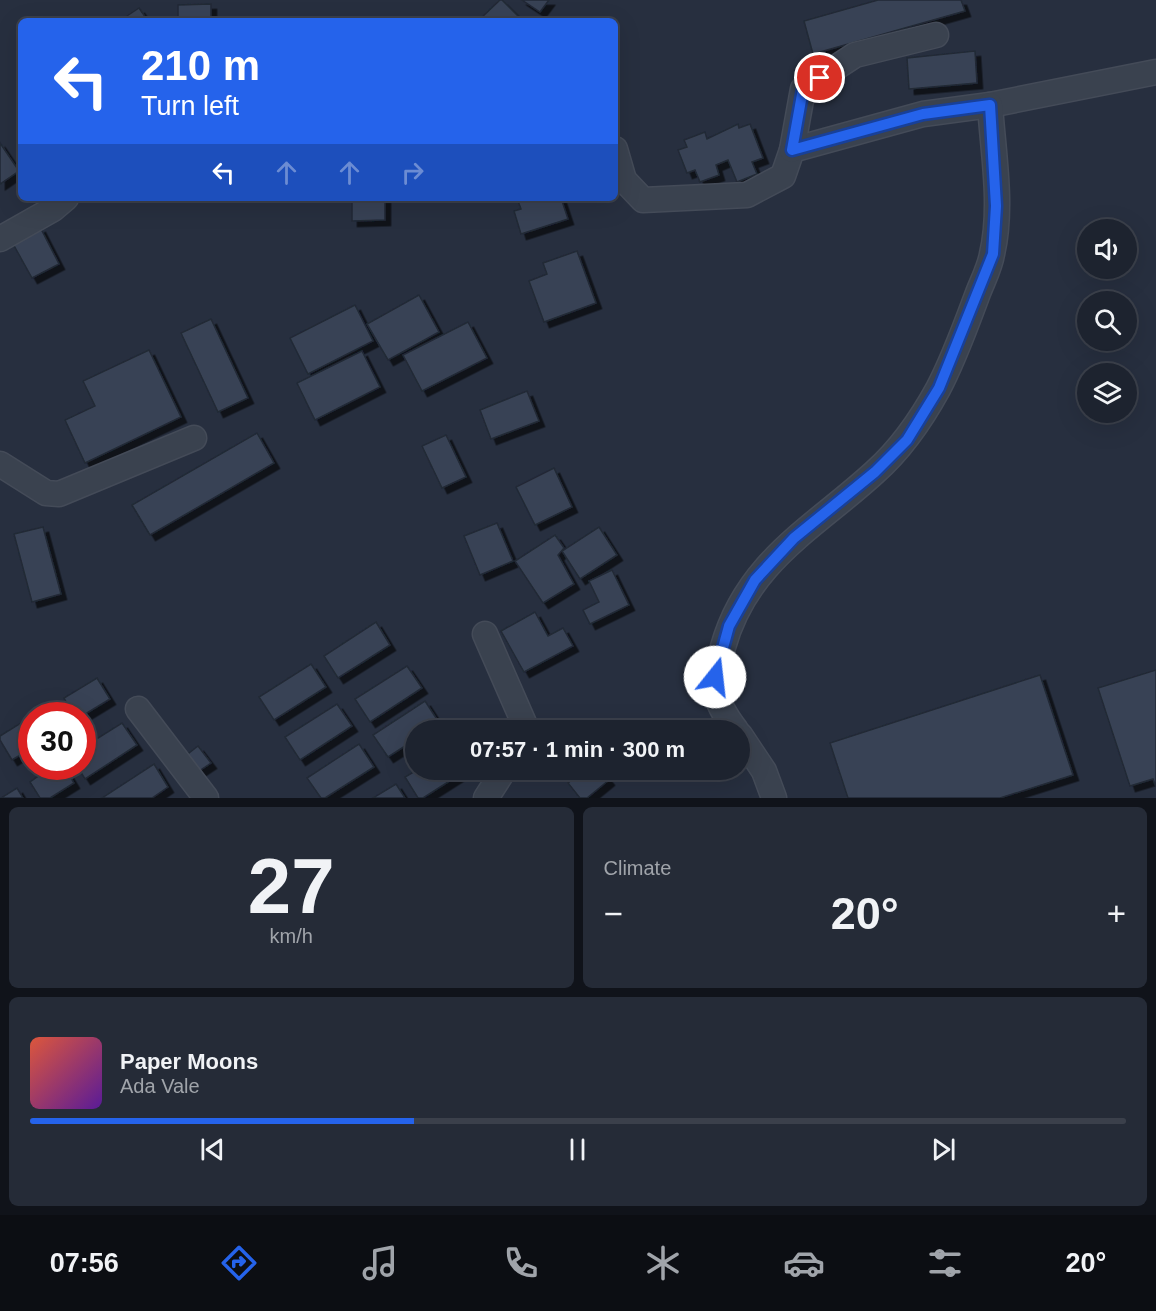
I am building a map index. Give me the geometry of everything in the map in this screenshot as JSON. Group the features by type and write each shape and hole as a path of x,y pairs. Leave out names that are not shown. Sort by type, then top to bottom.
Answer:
{"street":[{"path":"618,159 624,180 643,200 747,195 783,176 792,150 803,89 855,55 936,35"},
{"path":"792,150 923,114 990,105 1156,72"},
{"path":"729,720 719,707 715,677 729,626 750,589 794,538 875,472 907,440 939,388 965,328 993,254 996,206 990,105"},
{"path":"0,238 53,209 62,201"},
{"path":"0,464 46,493 59,494 195,438"},
{"path":"485,634 523,720"},
{"path":"138,709 206,798"},
{"path":"750,750 764,771 774,798"},
{"path":"486,798 498,780"}],"building":[{"path":"502,0 520,18 481,18"},
{"path":"522,0 549,0 540,12"},
{"path":"878,0 961,0 965,11 813,54 804,21"},
{"path":"211,4 211,18 178,18 178,5"},
{"path":"139,8 146,18 124,18"},
{"path":"975,51 977,83 909,89 907,58"},
{"path":"738,124 739,128 750,124 763,158 752,162 757,174 737,182 728,160 716,165 719,175 700,182 695,170 687,173 678,150 687,147 684,140 705,132 707,139"},
{"path":"0,143 18,172 0,184"},
{"path":"352,201 385,201 385,220 352,221"},
{"path":"518,201 562,201 568,219 521,234 514,211 521,209"},
{"path":"40,227 59,264 32,278 12,242"},
{"path":"577,251 596,303 544,322 529,281 547,274 543,263"},
{"path":"419,295 439,332 388,360 367,324"},
{"path":"355,305 373,341 308,374 290,338"},
{"path":"211,319 248,398 218,412 181,333"},
{"path":"468,322 487,358 422,391 403,355"},
{"path":"149,350 181,417 85,463 65,420 95,406 83,381"},
{"path":"362,351 380,387 315,420 297,383"},
{"path":"527,391 539,421 491,439 480,410"},
{"path":"257,433 274,463 150,535 132,505"},
{"path":"446,435 466,477 442,488 422,446"},
{"path":"554,468 572,507 535,525 516,487"},
{"path":"497,523 513,561 480,575 464,536"},
{"path":"43,527 61,594 32,602 14,534"},
{"path":"599,527 617,555 580,579 562,551"},
{"path":"555,535 564,548 558,555 574,584 543,603 515,561"},
{"path":"612,570 629,605 590,624 583,610 599,602 589,581"},
{"path":"535,612 548,636 563,628 573,646 524,672 501,631"},
{"path":"376,622 390,645 338,678 324,656"},
{"path":"311,664 326,687 274,720 259,697"},
{"path":"407,666 422,688 370,722 355,699"},
{"path":"1156,670 1156,787 1153,779 1130,786 1098,688"},
{"path":"1040,675 1073,775 1000,798 848,798 830,743"},
{"path":"97,678 110,699 96,708 96,702 66,702 64,698"},
{"path":"425,701 437,720 405,720 405,746 388,757 373,735"},
{"path":"337,704 352,726 300,760 285,737"},
{"path":"122,723 137,745 96,772 96,739"},
{"path":"18,725 18,756 12,760 0,736"},
{"path":"359,744 374,767 325,798 321,798 307,778"},
{"path":"198,746 211,763 196,773 184,757"},
{"path":"154,764 168,787 152,798 102,798"},
{"path":"33,780 72,780 74,783 50,798 40,798 30,782"},
{"path":"407,780 451,780 423,798 418,798"},
{"path":"572,780 609,780 587,798 580,798 568,783"},
{"path":"396,784 405,798 373,798"},
{"path":"17,788 23,798 1,798"}],"route":[{"path":"715,677 729,626 755,580 794,538 875,472 907,440 939,388 993,254 996,206 990,105 923,114 792,150 803,89 820,78"}]}
